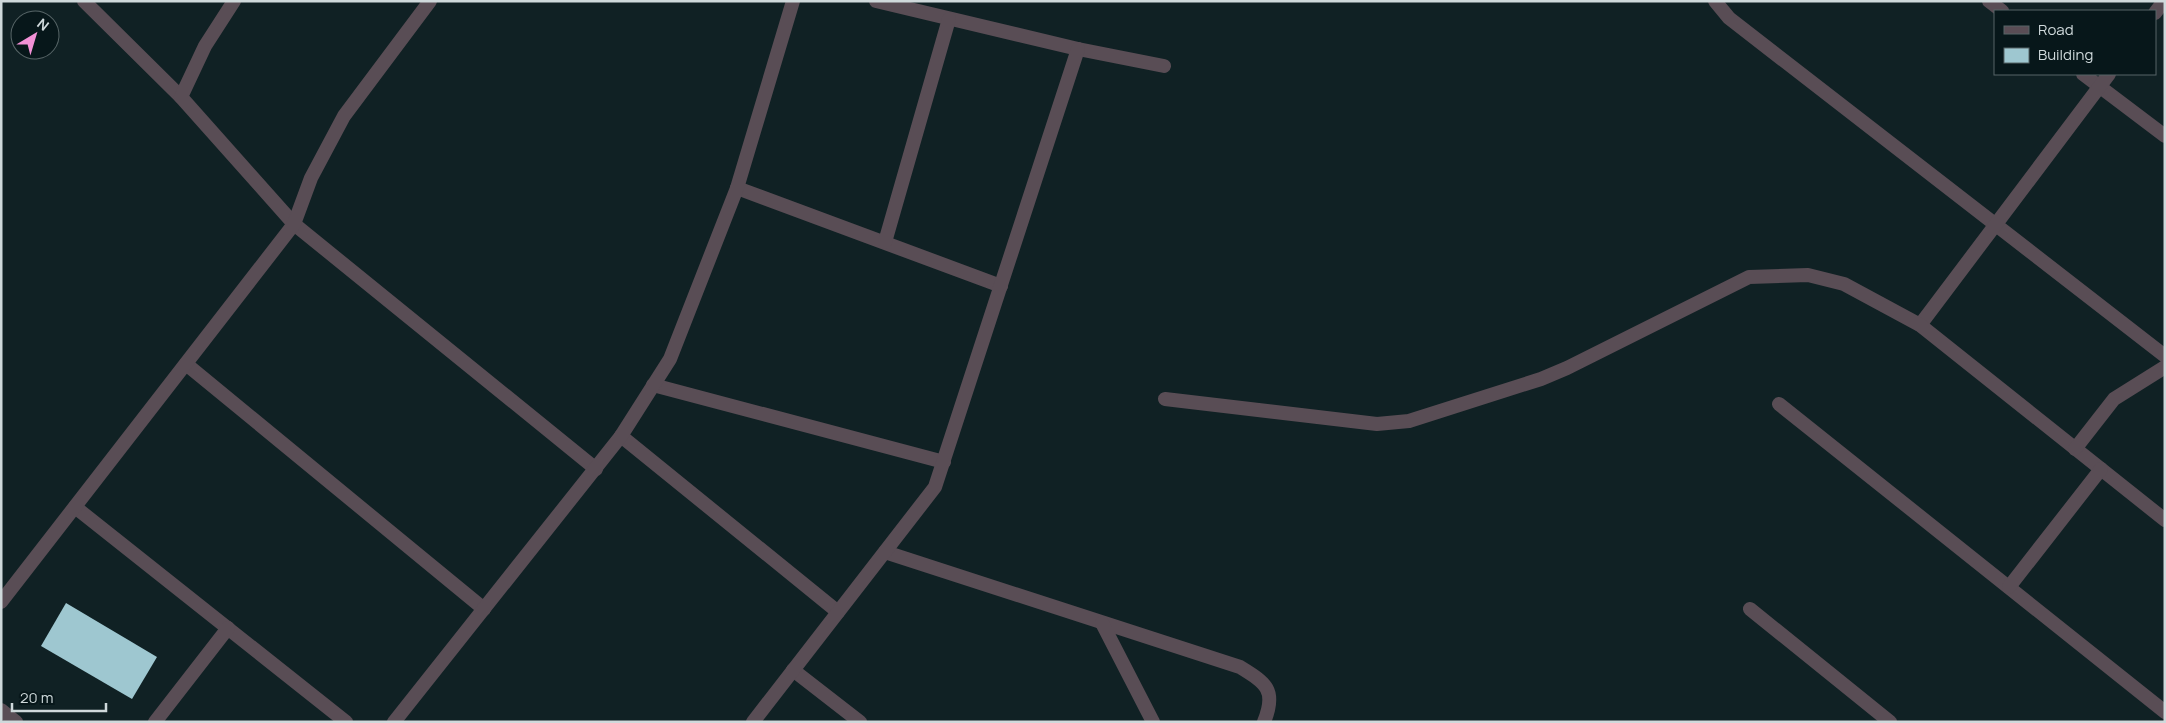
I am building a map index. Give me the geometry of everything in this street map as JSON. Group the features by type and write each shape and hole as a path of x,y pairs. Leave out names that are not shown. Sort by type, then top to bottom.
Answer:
{"street":[{"path":"84,1 181,97 294,224 596,469"},
{"path":"181,97 205,46 234,1"},
{"path":"1,602 294,224 311,178 344,116 430,1"},
{"path":"394,722 596,469 621,436 670,359 737,188 793,1"},
{"path":"876,1 1078,49 1164,66"},
{"path":"1714,1 1729,18 2165,356"},
{"path":"1988,1 2001,10"},
{"path":"2156,12 2164,1"},
{"path":"885,242 949,19"},
{"path":"753,722 935,487 1078,49"},
{"path":"2085,75 2165,136"},
{"path":"1920,325 2108,75"},
{"path":"737,188 1001,286"},
{"path":"1165,399 1377,424 1409,421 1541,379 1749,277 1808,275 1844,284 1920,325 2165,520"},
{"path":"186,364 484,609"},
{"path":"2075,449 2114,399 2165,367"},
{"path":"654,385 944,462"},
{"path":"1779,404 2165,712"},
{"path":"621,436 838,612"},
{"path":"2008,587 2101,469"},
{"path":"75,507 346,722"},
{"path":"885,552 1240,667 1262,681 1270,692 1270,708 1264,722"},
{"path":"1750,609 1890,722"},
{"path":"1102,623 1153,722"},
{"path":"155,722 228,628"},
{"path":"793,670 860,722"},
{"path":"1,710 16,722"}],"building":[{"path":"66,603 157,657 132,699 41,646"}]}
